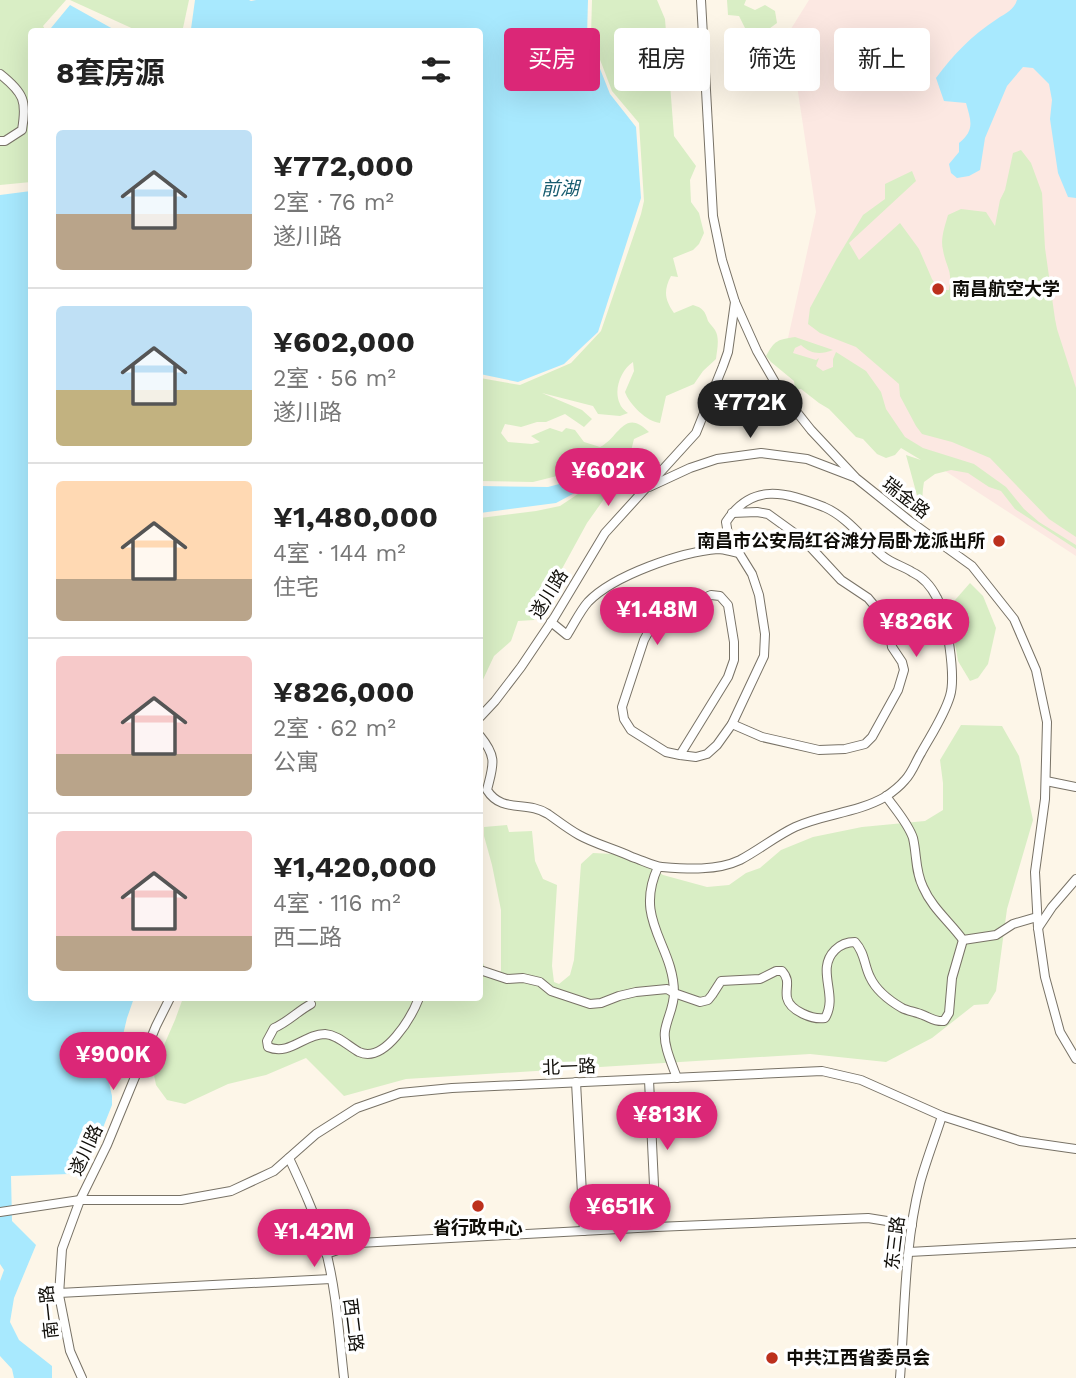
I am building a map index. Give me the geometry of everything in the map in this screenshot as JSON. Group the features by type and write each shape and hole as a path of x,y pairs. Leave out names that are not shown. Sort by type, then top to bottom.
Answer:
{"street":[{"name":"瑞金路","path":"701,0 713,216 722,260 735,302 757,351 780,391 811,430 856,478 972,566 1014,619 1036,670 1047,722 1045,799 1035,872 1038,928 1045,977 1060,1032 1076,1059"},
{"path":"0,74 23,99 25,114 22,130 5,141 0,141"},
{"name":"遂川路","path":"483,714 521,667 605,533 696,433 726,359 735,302"},
{"name":"遂川路","path":"646,488 715,460 761,453 807,459 856,478"},
{"path":"483,740 491,751 493,763 487,790 492,799 504,805 543,810 579,835 658,867 724,866 740,860 794,827 859,808 886,796 906,779 951,695 952,670 946,624 937,597 923,579 892,563 834,511 776,492 743,502 726,522 729,540 752,574 759,595 765,634 764,656 732,724 707,754 696,757 680,755 666,752 631,730 624,719 622,708 644,640 652,627 665,615 711,595 720,596 729,605 734,660 728,677 680,755"},
{"path":"732,513 768,514 804,540 841,580 868,598 888,624 892,647 904,670 898,690 872,737 865,744 845,749 819,750 762,737 732,724"},
{"path":"551,622 567,635 587,603 627,578 660,562 720,549 739,553"},
{"path":"1046,781 1076,788"},
{"path":"886,796 914,841 916,870 923,889 939,913 963,940"},
{"path":"658,867 652,880 651,920 670,967 674,993 664,1039 677,1078"},
{"path":"1038,928 1076,879"},
{"path":"963,940 996,935 1013,924 1037,917"},
{"path":"483,971 507,979 523,978 540,982 551,991 590,1004 636,992 667,989 700,1002 708,1000 721,981 750,981 782,971 788,981 789,1003 795,1009 820,1019 825,1018 831,998 825,967 829,956 847,942 855,942 860,947 869,976 877,989 901,1007 936,1022 944,1021 949,1013 952,978 963,940"},
{"name":"遂川路","path":"80,1200 107,1145 168,1001"},
{"path":"312,1004 296,1012 286,1024 274,1028 267,1041 268,1046 277,1050 327,1034 362,1054 375,1052 400,1032 418,1001"},
{"name":"北一路","path":"0,1212 80,1200 181,1200 231,1191 274,1171 316,1135 357,1108 400,1093 452,1088 822,1070 861,1080 942,1116 1020,1141 1076,1149"},
{"path":"649,1080 656,1227"},
{"path":"576,1082 584,1231"},
{"name":"东三路","path":"900,1378 912,1225 920,1183 942,1116"},
{"name":"西二路","path":"289,1158 312,1208 326,1254 344,1378"},
{"name":"南一路","path":"80,1200 62,1249 60,1293 69,1351 82,1378"},
{"path":"326,1254 359,1243 656,1227 869,1217 912,1225"},
{"path":"909,1252 1076,1243"},
{"path":"60,1293 331,1279"}],"shaded area":[{"name":"南昌航空大学","path":"809,0 1076,0 1076,556 782,365 816,212 798,91 820,91 820,28 792,28"}],"green space":[{"path":"0,0 66,0 43,26 44,28 28,28 28,182 0,185"},
{"path":"70,0 189,0 183,28 131,28"},
{"path":"592,0 657,0 666,28 614,28 614,91 671,91 674,136 696,166 690,180 691,202 699,213 704,233 693,250 673,258 678,277 671,276 666,295 674,313 693,305 703,310 717,333 716,359 694,384 666,396 660,423 639,412 625,392 634,371 633,362 619,381 617,393 620,404 628,413 620,416 598,414 593,406 542,393 582,410 592,419 584,427 565,414 546,422 521,427 505,424 501,433 508,442 532,444 540,442 531,436 550,428 562,432 566,428 575,430 584,442 600,447 628,423 640,425 649,432 634,439 631,451 633,457 615,489 604,499 587,523 534,620 518,621 511,641 494,656 483,680 483,518 560,506 605,476 601,465 533,482 483,481 483,379 520,385 571,363 601,331 644,201 639,123 612,91 600,60 600,28 591,28"},
{"path":"727,0 746,0 744,5 755,10 765,5 775,11 777,23 770,28 745,28 739,16 728,15"},
{"path":"1021,150 1031,163 1042,193 1045,248 1055,319 1076,388 1076,537 1049,519 990,458 952,442 922,434 900,396 899,384 856,347 820,333 808,324 810,308 863,215 885,199 885,184 912,171 916,181 849,243 859,260 900,223 919,249 939,290 949,290 950,273 942,241 948,215 961,209 986,212 995,226 1013,153"},
{"path":"795,337 833,350 820,353 812,352 801,345 795,348 793,353 816,360 819,358 816,366 823,371 833,367 836,352 866,371 881,392 886,409 905,437 923,448 974,464 1006,487 1039,522 1076,545 1076,549 1015,509 1001,491 989,487 968,473 951,470 935,474 924,482 923,499 929,515 921,510 906,455 921,460 901,448 895,455 886,458 877,454 829,409 801,389 795,389 794,381 766,356 777,342"},
{"path":"970,583 983,596 996,628 988,664 978,678 970,681 958,661 949,607"},
{"path":"961,725 1002,726 1019,756 1033,820 1007,909 996,991 988,1004 974,1005 932,1038 886,1062 810,1054 406,1079 344,1096 306,1058 266,1075 228,1084 185,1104 167,1100 156,1085 153,1070 182,1001 483,1001 483,964 490,973 496,975 501,971 501,910 484,827 507,825 509,832 532,831 535,861 543,879 557,885 552,966 554,982 559,984 570,975 574,960 581,864 593,853 635,855 663,875 707,887 729,885 746,873 760,868 781,850 813,837 862,827 925,821 943,810 940,760"}],"water":[{"name":"前湖","path":"195,0 588,0 587,28 504,28 504,91 600,91 600,69 610,94 636,127 641,198 598,332 564,364 518,382 483,375 483,28 191,28"},
{"path":"1017,0 1076,0 1076,198 1068,197 1058,173 1050,119 1052,100 1049,84 1033,68 1023,67 1007,86 985,138 980,170 957,178 951,173 949,164 959,152 959,143 968,134 970,120 966,103 944,101 936,78 964,46 1009,11"},
{"path":"70,5 111,28 51,28"},
{"path":"28,191 28,1001 133,1001 119,1052 107,1074 112,1105 89,1163 69,1174 11,1176 12,1221 36,1245 14,1298 10,1322 19,1340 52,1366 52,1378 14,1378 12,1369 0,1356 0,1281 4,1270 0,1264 0,195"},
{"path":"578,479 599,480 556,503 483,513 483,486 548,487"}],"place":[{"name":"南昌航空大学","path":"938,289"},
{"name":"南昌市公安局红谷滩分局卧龙派出所","path":"999,541"},
{"name":"省行政中心","path":"478,1206"},
{"name":"中共江西省委员会","path":"772,1358"}]}
